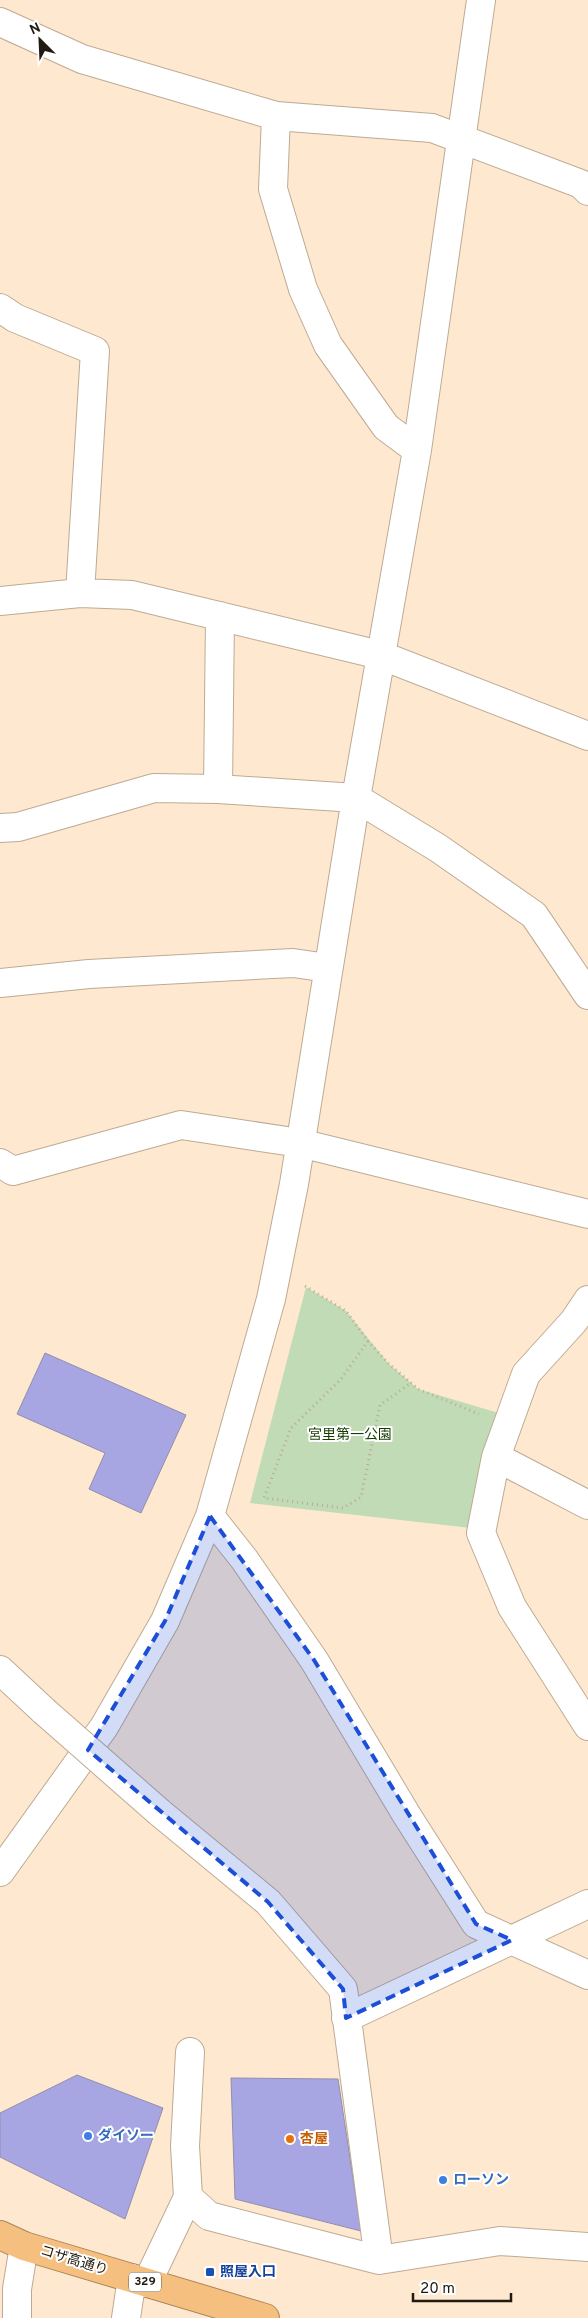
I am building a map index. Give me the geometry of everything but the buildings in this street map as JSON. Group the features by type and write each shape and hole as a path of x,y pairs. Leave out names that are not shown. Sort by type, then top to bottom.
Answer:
{"highway":[{"name":"コザ高通り","path":"12,2240 265,2318"}],"street":[{"path":"0,1872 104,1727 164,1621 210,1516 271,1299 300,1143 380,655 417,450 463,138 481,0"},
{"path":"0,22 82,59 276,116 432,128 463,138 581,184 588,191"},
{"path":"276,116 274,189 302,289 328,345 386,427 417,450"},
{"path":"0,308 16,318 95,351 80,593"},
{"path":"0,602 80,593 132,595 380,655 588,736"},
{"path":"218,789 220,616"},
{"path":"0,828 18,827 154,788 218,789 356,798 438,848 534,915 588,995"},
{"path":"0,983 89,974 293,963 328,968"},
{"path":"0,1162 13,1172 181,1125 300,1143 588,1214"},
{"path":"583,1317 526,1374 496,1457 481,1533 512,1607 588,1726"},
{"path":"496,1457 588,1505"},
{"path":"210,1516 244,1559 314,1660 406,1814 476,1924 588,1975"},
{"path":"0,1670 159,1812 268,1902 343,1989 379,2260"},
{"path":"346,2018 588,1904"},
{"path":"126,2318 140,2280 188,2197 185,2146 190,2052"},
{"path":"188,2197 209,2216 379,2260 500,2241 588,2247"},
{"path":"12,2240 17,2289 17,2318"}],"path":[{"path":"300,1284 346,1311 368,1341 388,1363 418,1389 480,1414 478,1423"},
{"path":"368,1341 342,1379 291,1428 264,1498 343,1508 360,1498 380,1405 412,1383"}],"highlighted area":[{"path":"210,1516 314,1660 476,1924 512,1940 346,2018 343,1989 268,1902 88,1750 165,1621"}],"green space":[{"name":"宮里第一公園","path":"306,1287 346,1311 388,1363 418,1389 502,1414 471,1528 250,1503"}],"place":[{"name":"ダイソー","path":"88,2136"},
{"name":"杏屋","path":"290,2139"},
{"name":"ローソン","path":"443,2180"},
{"name":"照屋入口","path":"210,2272"}]}
